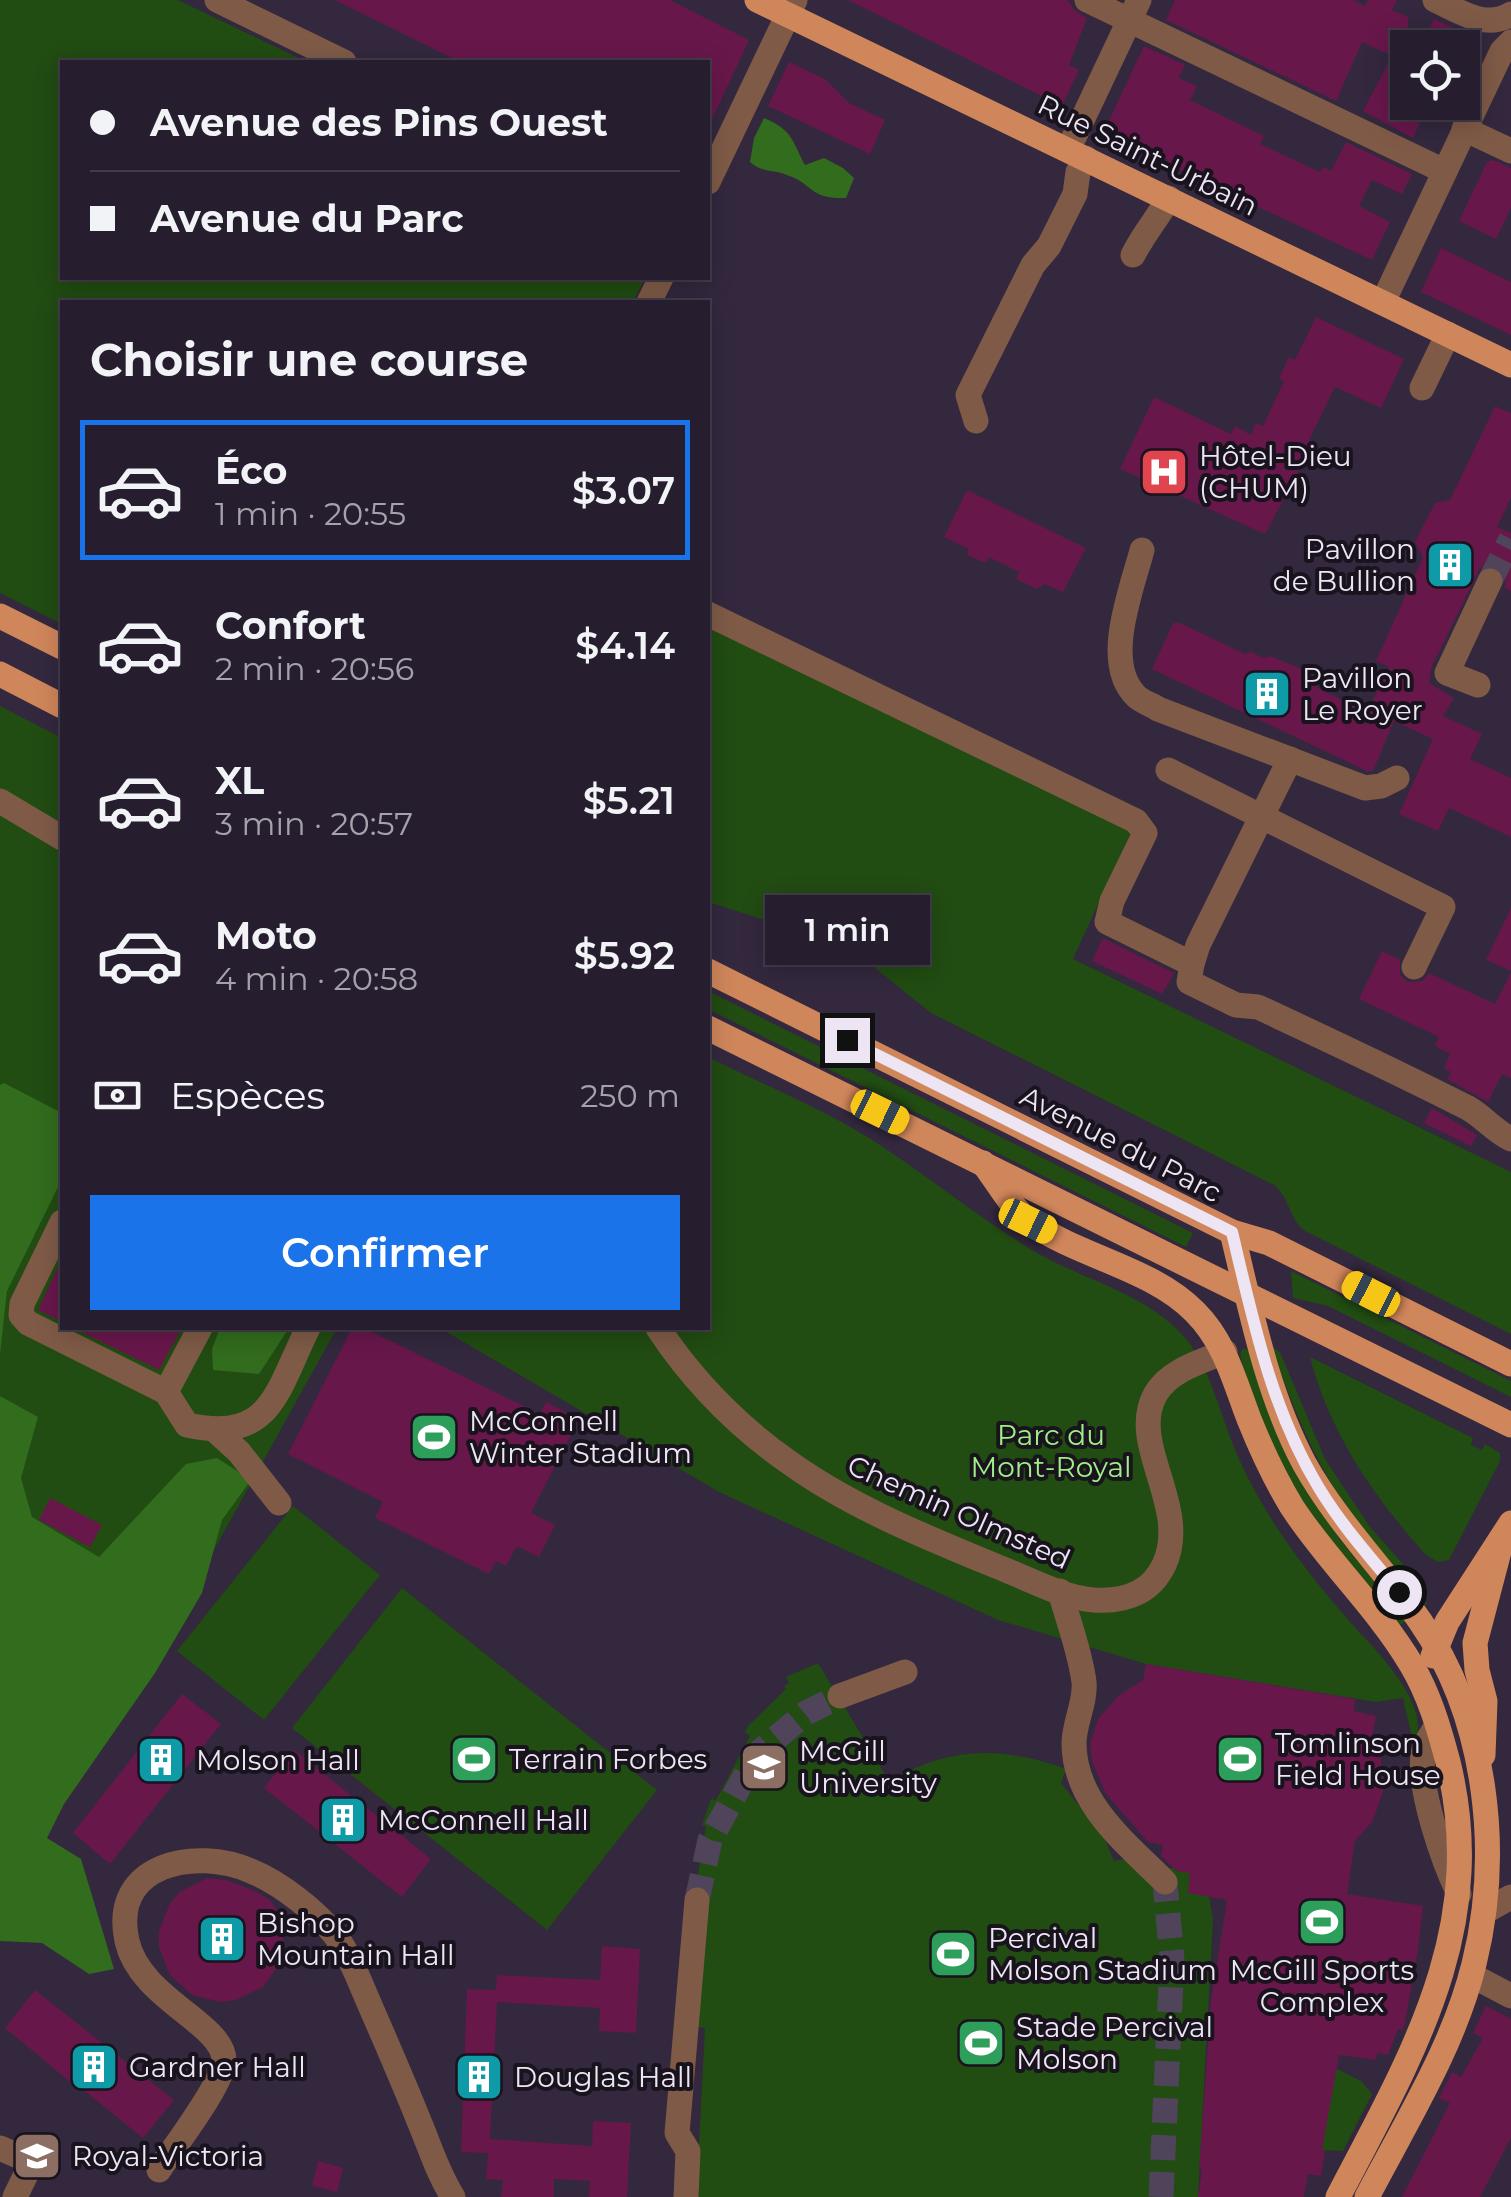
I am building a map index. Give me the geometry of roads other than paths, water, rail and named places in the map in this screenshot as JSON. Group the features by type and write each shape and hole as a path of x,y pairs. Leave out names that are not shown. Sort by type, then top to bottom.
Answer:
{"main road":[{"name":"Rue Saint-Urbain","path":"758,0 792,8 1077,160 1169,198 1511,365"},
{"path":"0,616 60,646"},
{"path":"0,674 60,705"},
{"name":"Avenue du Parc","path":"710,972 1232,1232 1268,1243 1511,1364"},
{"path":"710,1029 1511,1425"},
{"path":"982,1163 1028,1221 1172,1293 1205,1322 1216,1355 1284,1494 1313,1538 1399,1645 1437,1724 1457,1812 1459,1894 1450,1950 1428,2016 1338,2197"},
{"path":"1232,1232 1276,1400 1303,1460 1341,1522 1404,1600 1436,1648 1462,1708 1482,1785"},
{"path":"1423,1688 1447,1622 1507,1531"},
{"path":"1367,2197 1442,2052 1471,1975 1484,1912 1488,1851 1482,1785 1485,1700 1475,1648 1480,1616 1507,1531"}],"street":[{"path":"218,0 340,60"},
{"path":"1087,0 1135,10 1444,171"},
{"path":"1384,302 1508,30 1435,0"},
{"path":"710,178 792,8"},
{"path":"976,421 968,394 1033,265 1049,246 1075,194 1077,160 1135,10"},
{"path":"1464,129 1511,151"},
{"path":"1140,258 1158,235 1155,224 1169,198"},
{"path":"1422,388 1448,334"},
{"path":"1142,550 1121,629 1120,658 1136,696 1158,709 1364,788 1381,786 1397,778"},
{"path":"1478,686 1447,673 1490,581"},
{"path":"710,615 1136,821 1145,833 1106,922 1192,964"},
{"path":"1290,760 1192,964 1189,982 1236,1006 1258,1008 1406,1076 1486,1118 1499,1134 1511,1139"},
{"path":"1168,770 1443,907 1414,967"},
{"path":"0,801 60,837"},
{"path":"60,1226 22,1304 21,1315 28,1323 166,1392 187,1426 217,1432 251,1424 268,1408 307,1330"},
{"path":"166,1392 199,1330"},
{"name":"Chemin Olmsted","path":"659,1330 684,1367 720,1406 788,1462 875,1511 976,1558 1092,1600 1115,1600 1136,1594 1150,1586 1160,1572 1170,1552 1172,1531 1171,1514 1150,1441 1148,1421 1153,1398 1174,1377 1216,1355"},
{"path":"217,1432 239,1452 279,1503"},
{"path":"1060,1591 1084,1684 1074,1736 1074,1760 1080,1779 1093,1806 1165,1882"},
{"path":"840,1696 905,1672"},
{"path":"158,2170 219,2079 223,2053 215,2037 153,1988 136,1966 125,1930 127,1902 140,1880 153,1872 191,1861 214,1860 268,1880 328,1928 342,1946 453,2197"},
{"path":"1484,1912 1511,1897"},
{"path":"686,2197 688,2151 677,2133 697,1900"},
{"path":"1471,1975 1511,1996"},
{"path":"0,2148 32,2162 15,2197"}],"tunnel":[{"path":"1490,581 1511,539"},
{"path":"697,1900 710,1840 757,1754 806,1713 840,1696"},
{"path":"1161,2197 1172,1960 1165,1882"}],"place":[{"name":"Hôtel-Dieu (CHUM)","path":"1164,472"},
{"name":"Pavillon de Bullion","path":"1450,565"},
{"name":"Pavillon Le Royer","path":"1267,694"},
{"name":"McConnell Winter Stadium","path":"434,1437"},
{"name":"Terrain Forbes","path":"474,1759"},
{"name":"Tomlinson Field House","path":"1240,1759"},
{"name":"Molson Hall","path":"161,1760"},
{"name":"McGill University","path":"764,1767"},
{"name":"McConnell Hall","path":"343,1820"},
{"name":"McGill Sports Complex","path":"1322,1922"},
{"name":"Bishop Mountain Hall","path":"222,1939"},
{"name":"Percival Molson Stadium","path":"953,1954"},
{"name":"Stade Percival Molson","path":"981,2043"},
{"name":"Gardner Hall","path":"94,2067"},
{"name":"Douglas Hall","path":"479,2077"},
{"name":"Royal-Victoria","path":"37,2156"}],"park label":[{"name":"Parc du Mont-Royal","path":"1051,1451"}]}
